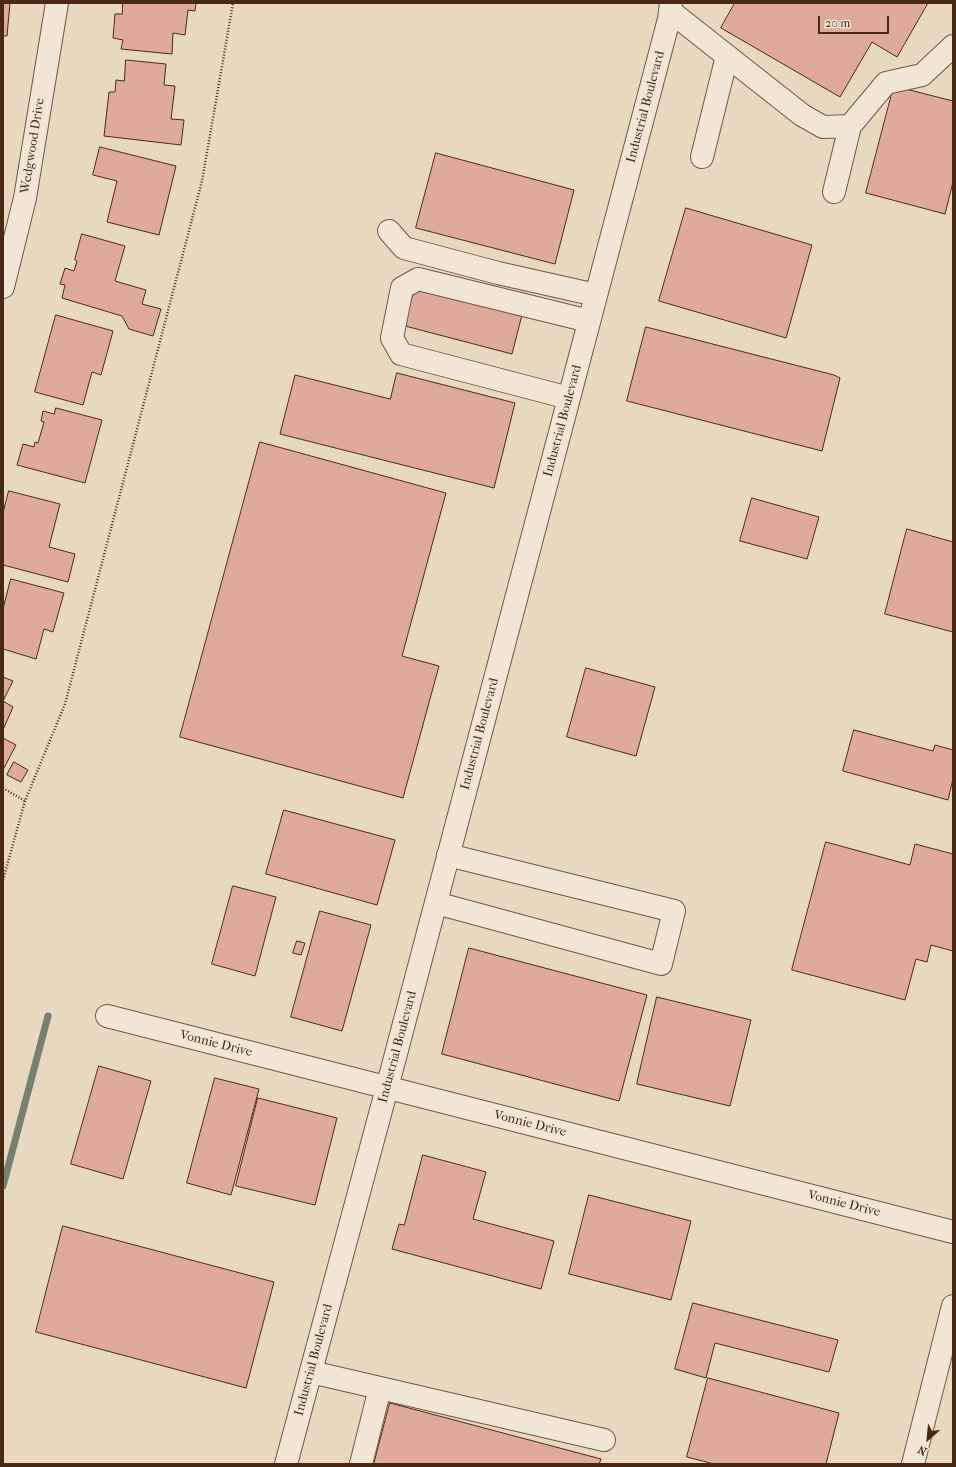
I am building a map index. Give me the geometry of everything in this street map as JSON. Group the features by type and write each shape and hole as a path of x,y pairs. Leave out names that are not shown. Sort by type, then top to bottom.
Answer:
{"street":[{"name":"Wedgwood Drive","path":"3,287 25,198 57,3"},
{"path":"671,7 727,56 802,115 823,127 850,126"},
{"name":"Industrial Boulevard","path":"286,1464 436,903 671,7"},
{"path":"834,192 850,126 886,83 922,75 953,46"},
{"path":"702,157 727,56"},
{"path":"389,231 404,248 498,273 596,295"},
{"path":"569,398 401,354 392,338 402,288 418,279 589,321"},
{"path":"436,903 661,964 674,912 448,855"},
{"name":"Vonnie Drive","path":"107,1016 953,1232"},
{"path":"913,1464 953,1306"},
{"path":"311,1372 604,1440"},
{"path":"361,1464 380,1388"}],"path":[{"path":"3,880 25,801 65,704 182,258 202,181 233,3"},
{"path":"3,788 25,801"}],"building":[{"path":"3,3 10,3 7,36 3,36"},
{"path":"123,3 196,3 195,11 188,10 185,35 173,33 172,54 121,49 123,40 113,38 115,14 122,14"},
{"path":"735,3 928,3 897,57 872,42 840,97 721,28"},
{"path":"126,60 166,64 164,85 175,86 171,119 184,120 181,145 104,136 109,92 115,92 116,80 124,81"},
{"path":"894,86 953,101 953,182 945,214 866,193"},
{"path":"100,147 176,166 159,235 107,222 117,181 93,175"},
{"path":"436,153 574,190 555,264 416,228"},
{"path":"686,208 812,245 786,338 659,301"},
{"path":"82,234 125,246 115,281 146,290 142,304 161,309 153,336 129,329 122,316 62,298 65,285 60,284 65,268 74,271 77,261 75,260"},
{"path":"416,283 523,311 512,354 405,326"},
{"path":"56,315 113,331 101,375 92,372 83,405 35,392"},
{"path":"646,327 834,375 840,378 822,451 627,401"},
{"path":"397,373 515,403 494,488 280,434 295,375 390,399"},
{"path":"56,408 102,420 85,483 17,465 23,444 34,447 35,442 38,443 44,422 41,421 43,411 54,414"},
{"path":"260,442 446,493 402,656 439,666 403,798 180,737"},
{"path":"9,491 60,504 49,547 75,554 68,582 3,565 3,513"},
{"path":"752,498 819,517 807,559 740,541"},
{"path":"907,529 953,542 953,632 885,614"},
{"path":"11,579 64,593 53,632 44,629 36,659 3,649 3,609"},
{"path":"586,668 655,687 636,756 567,737"},
{"path":"3,677 13,681 3,701"},
{"path":"3,701 13,707 3,730"},
{"path":"854,730 933,751 935,745 953,750 953,779 948,800 843,771"},
{"path":"3,738 16,745 3,770"},
{"path":"14,762 28,770 21,782 7,775"},
{"path":"284,810 395,840 377,905 266,874"},
{"path":"826,842 910,865 915,844 953,854 953,951 931,945 927,962 916,959 905,1000 792,970"},
{"path":"233,886 276,897 255,976 212,964"},
{"path":"320,911 371,925 342,1031 291,1017"},
{"path":"297,941 305,943 301,955 293,953"},
{"path":"469,948 647,995 619,1101 442,1054"},
{"path":"657,997 751,1020 730,1106 637,1084"},
{"path":"99,1066 151,1081 123,1179 71,1164"},
{"path":"215,1078 259,1089 231,1195 187,1183"},
{"path":"258,1098 337,1118 315,1205 236,1186"},
{"path":"423,1155 486,1172 473,1219 554,1241 541,1289 392,1249 399,1224 404,1225"},
{"path":"589,1195 691,1221 671,1300 569,1274"},
{"path":"63,1226 274,1282 246,1388 36,1332"},
{"path":"693,1303 838,1340 829,1372 715,1343 706,1378 675,1369"},
{"path":"708,1378 839,1413 826,1464 714,1464 687,1457"},
{"path":"390,1403 601,1459 599,1464 374,1464"}],"waterway":[{"path":"3,1186 48,1016"}]}
